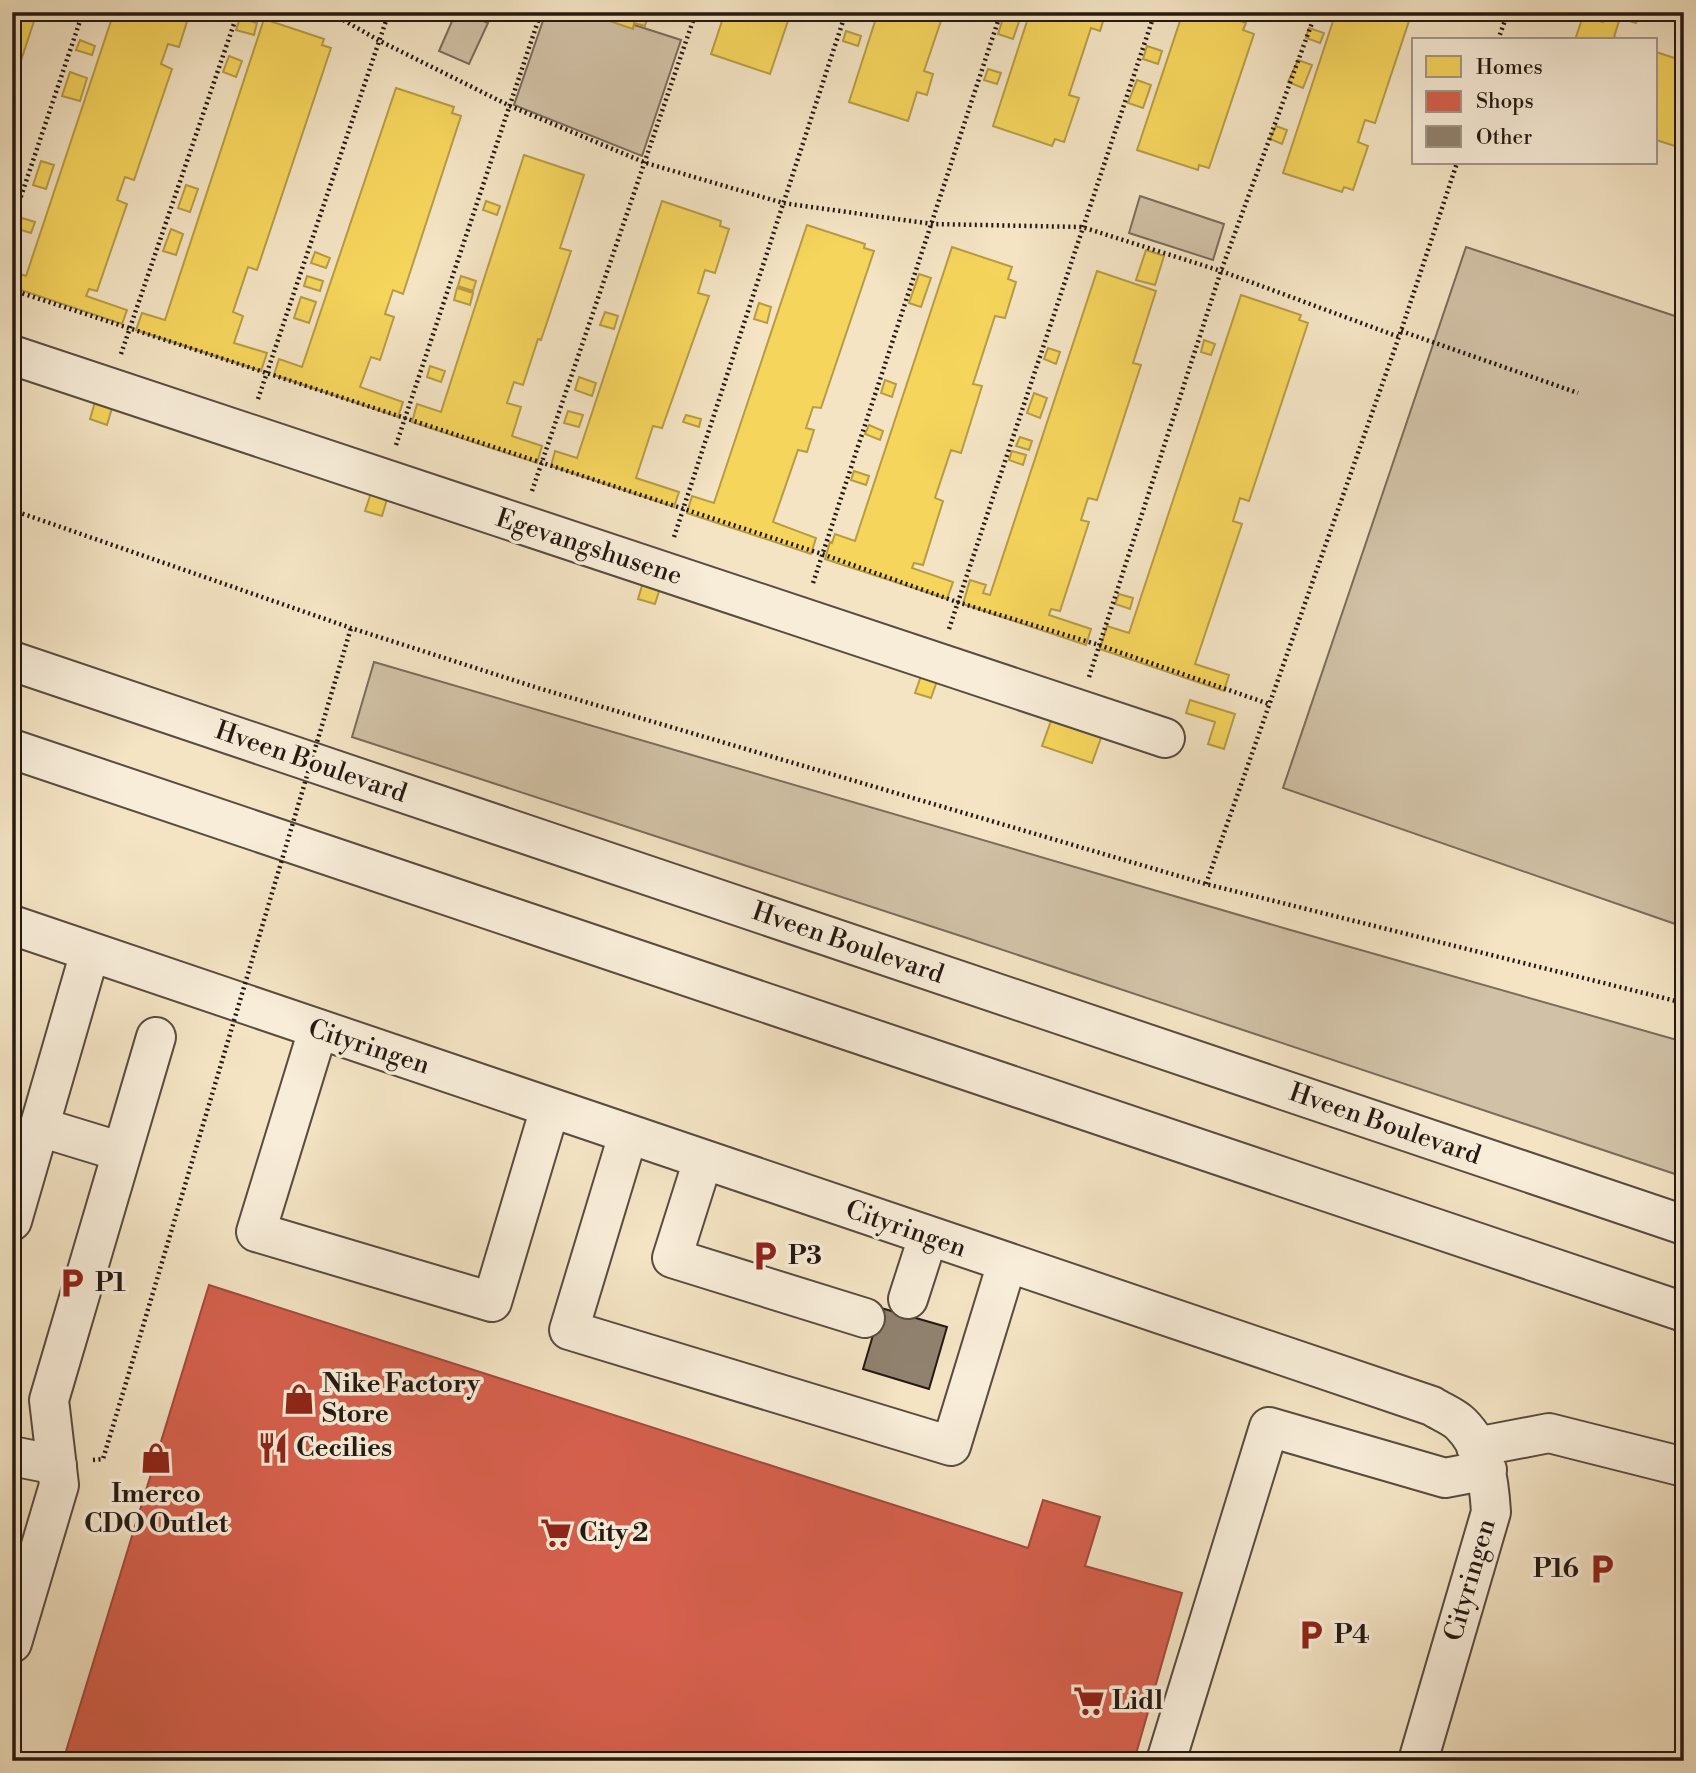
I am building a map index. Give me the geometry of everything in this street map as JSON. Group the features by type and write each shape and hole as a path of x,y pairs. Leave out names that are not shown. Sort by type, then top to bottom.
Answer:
{"street":[{"name":"Egevangshusene","path":"12,355 1165,738"},
{"name":"Hveen Boulevard","path":"12,661 1684,1225"},
{"path":"12,749 1684,1311"},
{"name":"Cityringen","path":"12,925 1432,1406 1459,1422 1471,1436 1482,1458 1491,1512 1418,1761"},
{"path":"12,1221 90,952"},
{"path":"318,1030 256,1232 492,1302 551,1108"},
{"path":"12,1643 59,1485 49,1400 156,1037"},
{"path":"40,1127 122,1152"},
{"path":"628,1135 569,1330 951,1447 1007,1264"},
{"path":"703,1160 672,1258 865,1318"},
{"path":"908,1298 928,1237"},
{"path":"1166,1761 1269,1427 1445,1478 1482,1458 1549,1433 1684,1467"},
{"path":"12,1456 57,1465"}],"path":[{"path":"12,223 83,12"},
{"path":"110,387 239,12"},
{"path":"329,12 380,41 510,106 646,163 783,203 932,223 1082,227 1221,271 1578,393"},
{"path":"246,433 389,12"},
{"path":"384,479 541,12"},
{"path":"520,524 696,12"},
{"path":"663,571 846,12"},
{"path":"801,617 1001,12"},
{"path":"937,663 1154,12"},
{"path":"1078,709 1221,271 1316,12"},
{"path":"1499,38 1508,12"},
{"path":"1206,884 1400,334 1457,164"},
{"path":"12,290 822,554 957,602 1099,646 1269,704"},
{"path":"12,510 351,628 538,688 1206,884 1684,1003"},
{"path":"57,1465 103,1459 351,628"}],"shaded area":[{"path":"456,12 464,12 488,23 469,64 439,51"},
{"path":"546,12 594,12 681,40 642,156 514,105"},
{"path":"1140,196 1224,224 1213,260 1129,233"},
{"path":"1466,247 1684,319 1684,927 1283,788"},
{"path":"374,662 1684,1042 1684,1177 352,737"}],"building: Homes":[{"path":"12,12 37,12 12,88"},
{"path":"114,12 190,12 179,47 168,44 161,64 172,69 134,180 125,177 117,200 127,204 97,291 89,289 86,296 127,310 122,324 12,287 12,271 26,276"},
{"path":"583,12 649,12 645,26 634,23 633,29"},
{"path":"725,12 791,12 770,74 711,54"},
{"path":"878,12 944,12 924,71 933,74 927,95 917,92 908,121 849,102"},
{"path":"1005,12 1021,16 1013,39 998,34"},
{"path":"1030,12 1106,12 1100,31 1091,28 1069,95 1079,98 1064,142 1055,139 1052,146 993,126"},
{"path":"1183,12 1214,12 1246,23 1243,30 1254,34 1209,168 1199,165 1198,170 1137,150"},
{"path":"1336,12 1412,12 1375,123 1365,120 1358,142 1368,146 1353,190 1344,187 1342,192 1283,173"},
{"path":"1606,12 1640,12 1636,23 1620,18 1614,37 1617,38 1576,38 1583,16 1603,22"},
{"path":"240,18 257,23 254,35 236,30"},
{"path":"264,19 324,39 322,45 331,48 257,270 248,267 233,312 243,316 234,343 267,353 261,371 136,330 142,313 165,320"},
{"path":"1309,28 1324,33 1320,43 1306,38"},
{"path":"846,31 861,36 858,46 843,41"},
{"path":"80,40 95,46 92,55 76,50"},
{"path":"1147,46 1162,51 1158,64 1143,59"},
{"path":"1658,53 1684,61 1684,149 1658,141"},
{"path":"229,56 242,61 236,77 223,72"},
{"path":"1298,60 1312,65 1303,88 1288,82"},
{"path":"988,69 1001,73 997,84 984,80"},
{"path":"70,72 87,78 80,101 62,96"},
{"path":"1137,80 1151,85 1143,108 1128,103"},
{"path":"396,88 454,107 452,113 461,116 403,294 393,290 385,314 394,317 380,360 371,357 360,387 403,402 398,417 274,375 279,359 302,367"},
{"path":"1276,126 1287,130 1282,144 1270,139"},
{"path":"524,155 584,175 560,248 571,251 541,340 538,339 523,385 514,382 507,403 521,407 512,436 542,446 537,463 412,422 417,404 441,412"},
{"path":"41,161 54,165 46,189 33,185"},
{"path":"186,185 198,189 190,212 178,208"},
{"path":"486,201 500,206 497,215 483,210"},
{"path":"662,201 721,221 720,226 729,229 715,273 705,270 698,293 709,296 662,428 653,426 636,478 679,492 674,507 551,466 555,451 577,458"},
{"path":"22,218 35,222 31,233 18,229"},
{"path":"807,225 865,244 864,248 874,251 821,408 813,407 806,428 814,430 807,452 798,450 773,522 816,538 811,554 687,513 692,496 714,503"},
{"path":"171,229 183,234 176,255 163,251"},
{"path":"952,247 1012,267 1008,279 1016,282 1005,318 995,316 973,384 982,386 961,453 951,450 935,498 943,501 923,565 914,563 912,568 953,582 947,599 825,559 835,534 855,541"},
{"path":"1146,250 1164,256 1155,285 1136,280"},
{"path":"315,252 330,258 326,268 311,263"},
{"path":"1097,271 1156,291 1133,363 1141,365 1097,500 1088,498 1081,520 1089,522 1060,611 1051,609 1049,615 1091,629 1086,645 963,604 970,580 986,585 983,593 990,595"},
{"path":"919,274 931,278 921,307 909,303"},
{"path":"307,276 323,281 320,291 304,286"},
{"path":"461,276 476,281 473,291 458,286"},
{"path":"457,288 473,293 470,305 454,300"},
{"path":"1241,295 1301,315 1299,320 1308,323 1249,501 1240,498 1233,521 1242,524 1195,664 1229,675 1224,691 1100,649 1107,626 1129,633"},
{"path":"301,297 316,302 309,323 294,318"},
{"path":"759,303 771,307 767,323 754,319"},
{"path":"605,312 618,316 614,329 600,325"},
{"path":"1204,340 1215,344 1211,355 1201,352"},
{"path":"1048,348 1060,352 1056,364 1044,359"},
{"path":"430,366 445,371 441,382 427,377"},
{"path":"579,377 596,383 592,396 575,390"},
{"path":"885,380 896,384 892,397 881,393"},
{"path":"1034,393 1047,398 1040,418 1027,413"},
{"path":"95,402 112,408 107,425 90,419"},
{"path":"568,411 583,415 579,427 564,423"},
{"path":"686,415 701,419 699,427 683,422"},
{"path":"869,425 883,431 880,440 865,434"},
{"path":"1020,437 1032,441 1029,450 1016,446"},
{"path":"1012,451 1026,455 1023,465 1009,460"},
{"path":"854,471 869,476 866,485 851,480"},
{"path":"371,493 387,499 382,516 365,511"},
{"path":"643,582 660,588 655,604 638,599"},
{"path":"1119,594 1133,598 1130,609 1115,604"},
{"path":"921,676 937,681 931,698 915,693"},
{"path":"1190,700 1235,714 1224,749 1208,744 1215,722 1186,713"},
{"path":"1052,718 1102,735 1092,763 1042,746"}],"building: Shops":[{"name":"City 2","path":"209,1285 1028,1548 1043,1500 1100,1517 1085,1566 1182,1593 1134,1761 63,1761"}],"building: Other":[{"path":"881,1308 947,1327 929,1389 863,1369"}],"place":[{"name":"P3","path":"765,1256"},
{"name":"P1","path":"72,1283"},
{"name":"Nike Factory Store","path":"299,1399"},
{"name":"Cecilies","path":"273,1448"},
{"name":"Imerco CDO Outlet","path":"156,1458"},
{"name":"City 2","path":"556,1533"},
{"name":"P16","path":"1602,1569"},
{"name":"P4","path":"1311,1635"},
{"name":"Lidl","path":"1089,1701"}]}
